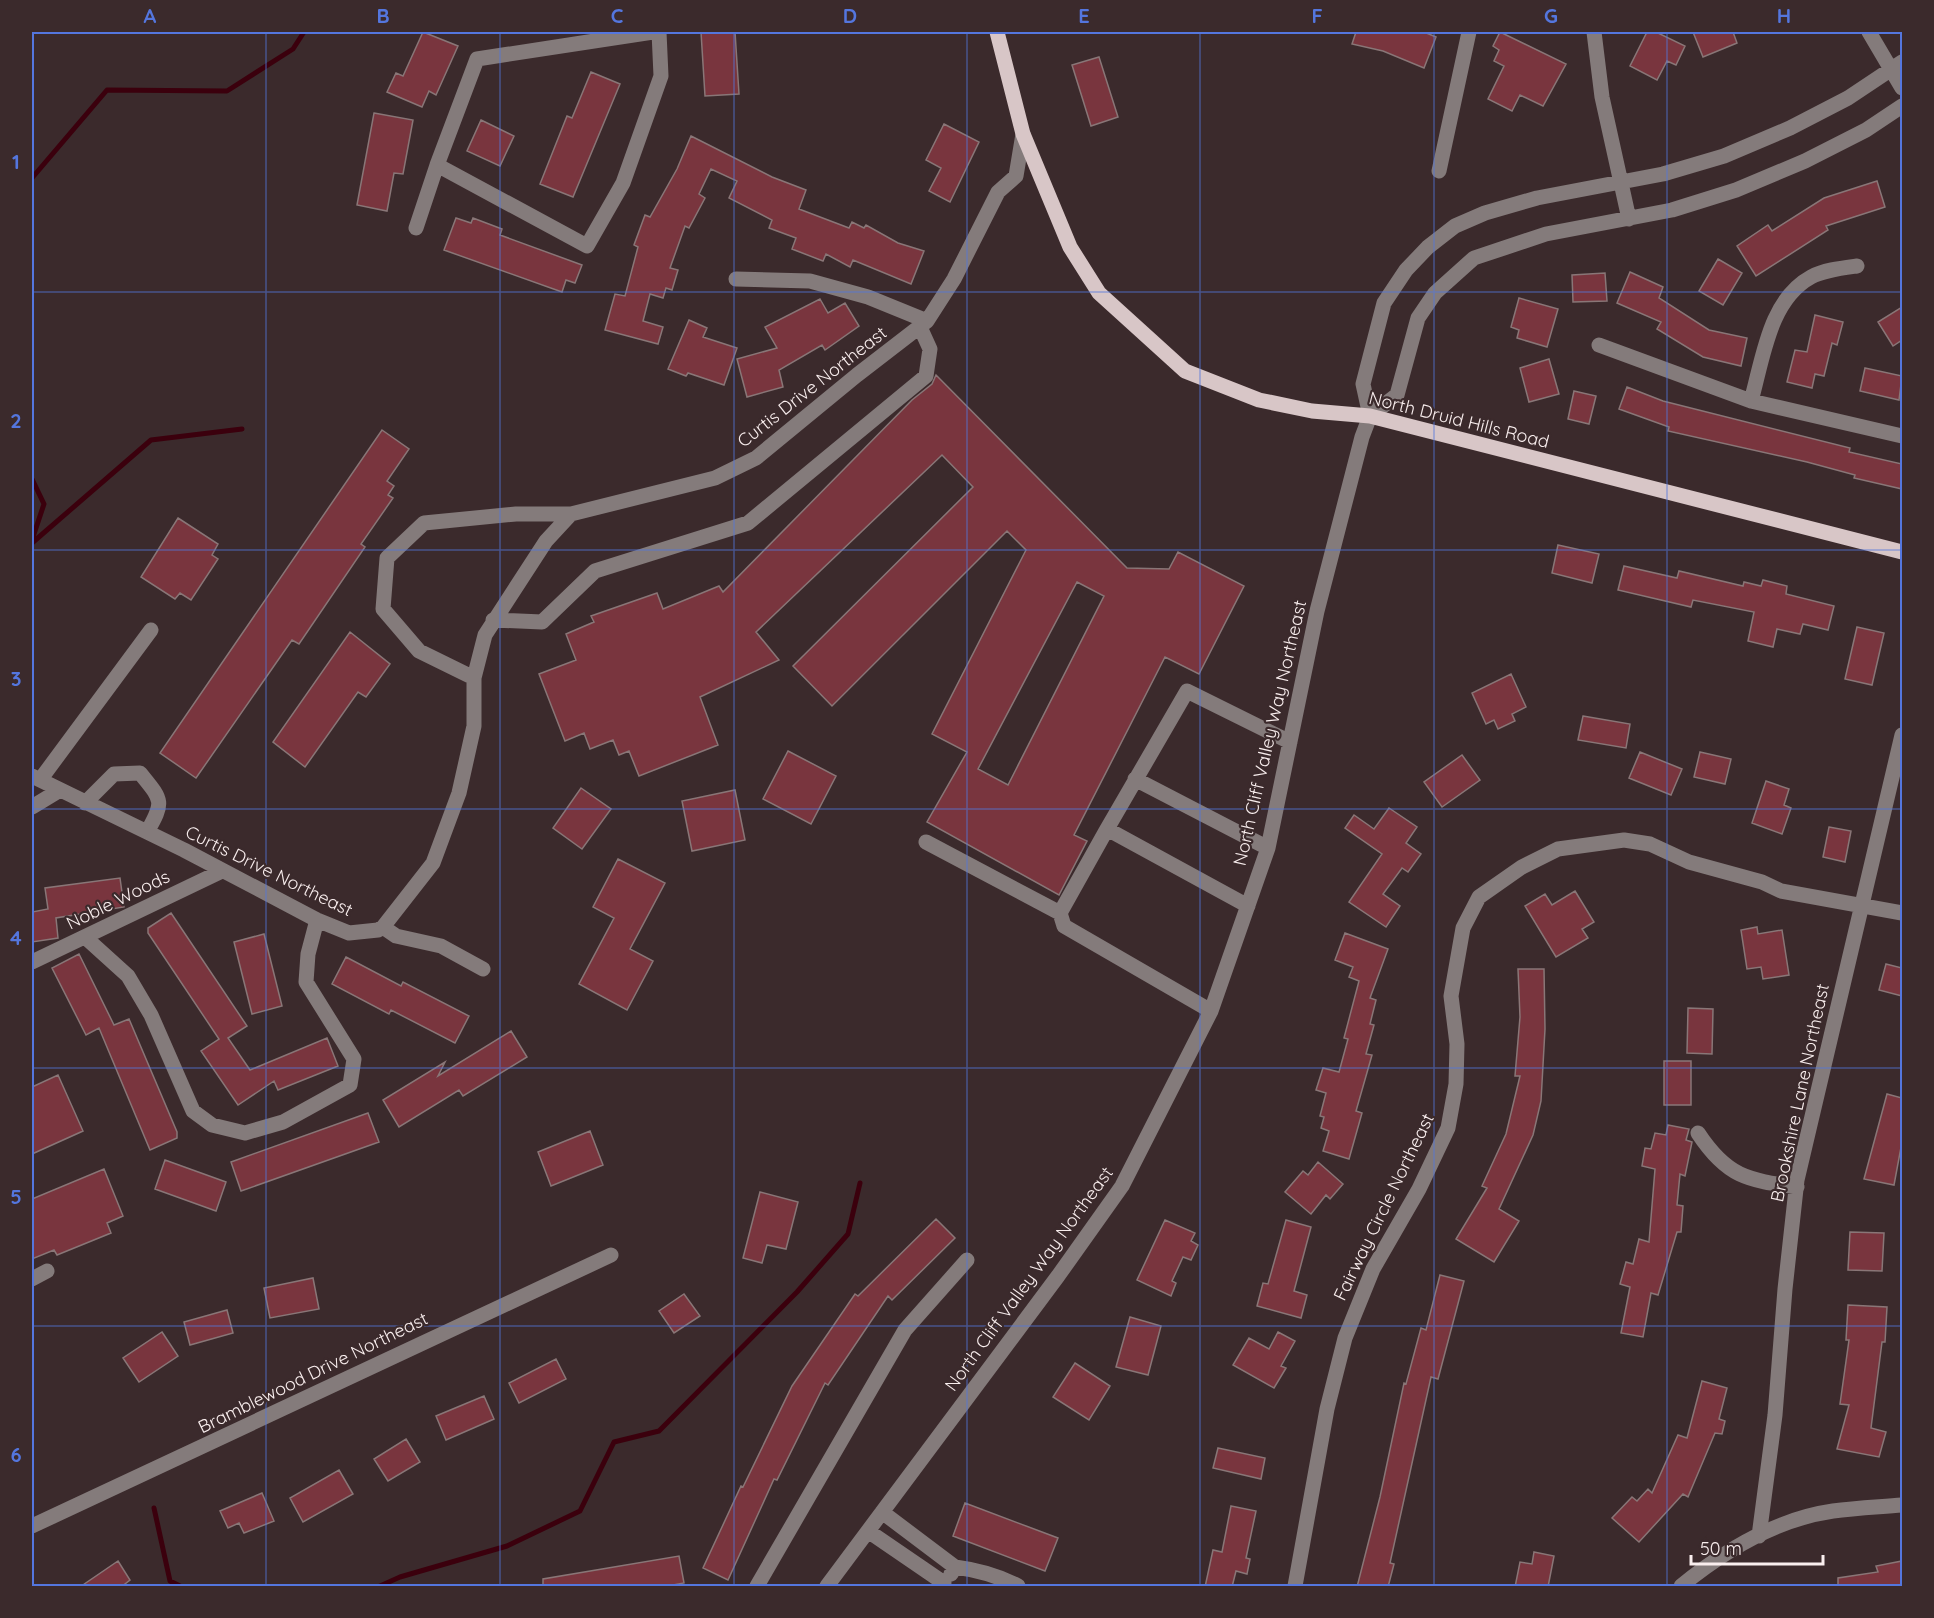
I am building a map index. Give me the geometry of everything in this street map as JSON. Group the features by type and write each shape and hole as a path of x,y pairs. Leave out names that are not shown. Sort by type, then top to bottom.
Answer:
{"main road":[{"name":"North Druid Hills Road","path":"997,32 1023,134 1070,247 1099,293 1185,371 1259,400 1312,411 1370,416 1902,552"}],"street":[{"path":"416,228 436,165 477,59 653,32"},
{"path":"436,165 587,246 623,183 661,76 659,32"},
{"path":"1439,171 1469,32"},
{"path":"1594,32 1602,97 1629,219"},
{"path":"1869,32 1897,66 1902,88"},
{"path":"1897,66 1848,98 1790,128 1724,156 1663,174 1537,198 1485,213 1455,226 1428,247 1406,270 1384,303 1363,384 1370,416 1397,395 1418,318 1435,293 1474,258 1546,234 1672,210 1736,190 1805,161 1866,130 1902,106"},
{"name":"Curtis Drive Northeast","path":"474,678 419,651 383,609 387,558 424,524 516,514 571,514 715,478 756,458 923,324 954,279 998,192 1016,176 1023,134"},
{"path":"1751,400 1777,312 1789,294 1811,277 1857,266"},
{"path":"493,620 542,622 595,571 748,523 926,376 930,349 923,324 868,297 810,281 736,279"},
{"path":"1599,345 1751,400 1902,436"},
{"name":"North Cliff Valley Way Northeast","path":"827,1587 1122,1186 1211,1011 1268,848 1317,611 1362,437 1370,416"},
{"path":"483,969 441,946 396,936 383,927 433,863 459,793 474,726 474,678 485,635 546,541 571,514"},
{"path":"36,778 151,630"},
{"path":"1211,1011 1064,927 1060,913 1187,691 1290,742"},
{"name":"Brookshire Lane Northeast","path":"1759,1536 1775,1415 1785,1288 1797,1187 1902,735"},
{"path":"85,802 114,774 140,773 159,796 161,809 147,832"},
{"name":"Curtis Drive Northeast","path":"36,778 147,832 317,920 349,933 378,930 383,927"},
{"path":"1135,779 1268,848"},
{"path":"32,807 60,790"},
{"path":"1107,829 1248,906"},
{"name":"Fairway Circle Northeast","path":"1295,1587 1327,1409 1345,1338 1373,1269 1419,1189 1448,1128 1456,1084 1456,1044 1451,996 1463,928 1479,897 1522,867 1558,849 1624,840 1650,844 1689,862 1762,882 1782,891 1902,913"},
{"path":"926,842 1060,913"},
{"name":"Noble Woods","path":"32,962 222,871"},
{"path":"86,938 128,976 150,1015 193,1111 212,1125 245,1133 283,1122 350,1085 354,1059 306,982 308,954 317,920"},
{"path":"1698,1133 1714,1158 1738,1174 1764,1182 1797,1187"},
{"name":"Bramblewood Drive Northeast","path":"32,1526 611,1255"},
{"path":"757,1587 904,1330 967,1260"},
{"path":"32,1278 47,1271"},
{"path":"1681,1587 1702,1569 1777,1526 1831,1512 1902,1505"},
{"path":"882,1512 956,1567 992,1573 1018,1587"},
{"path":"868,1531 944,1585 956,1567"}],"building":[{"path":"423,32 458,46 436,95 429,91 422,107 387,92 396,73 403,76"},
{"path":"701,32 735,32 739,94 705,96"},
{"path":"1356,32 1424,32 1436,37 1424,68 1383,51 1352,44"},
{"path":"1500,32 1566,64 1543,106 1520,95 1512,111 1488,99 1504,66 1494,61 1499,50 1493,46"},
{"path":"1647,32 1656,32 1685,46 1676,65 1667,61 1657,80 1630,66"},
{"path":"1693,32 1733,32 1737,43 1703,57"},
{"path":"1099,57 1118,117 1091,126 1072,65"},
{"path":"591,72 620,84 573,197 540,184 567,116 572,118"},
{"path":"374,113 413,120 403,174 394,173 387,211 357,205"},
{"path":"481,120 514,136 500,166 467,151"},
{"path":"944,124 979,142 950,202 929,191 941,168 926,160"},
{"path":"691,136 772,177 806,190 799,209 849,228 852,222 864,228 866,225 898,243 924,251 911,284 853,260 850,267 826,254 823,261 792,249 796,238 769,228 772,220 729,198 737,181 711,169 699,194 705,198 689,228 685,226 670,268 678,270 672,290 666,288 663,298 650,294 643,321 663,327 658,344 605,330 615,294 625,296 638,247 634,245 645,215 650,217 677,169"},
{"path":"1877,181 1885,207 1826,226 1828,230 1756,276 1737,246 1768,225 1772,231 1824,198"},
{"path":"456,218 471,223 473,218 502,229 500,235 582,265 575,283 566,280 562,292 444,250"},
{"path":"1718,259 1742,273 1723,305 1699,291"},
{"path":"1630,272 1663,287 1659,298 1709,330 1747,338 1741,366 1703,357 1657,329 1661,322 1617,303"},
{"path":"1605,273 1607,301 1573,302 1572,275"},
{"path":"1519,298 1558,309 1547,347 1517,338 1519,330 1511,327"},
{"path":"820,299 828,313 845,303 859,326 825,350 822,345 779,370 783,387 747,397 737,359 777,348 765,327"},
{"path":"1902,307 1902,340 1893,346 1878,322"},
{"path":"1815,315 1843,322 1837,345 1832,343 1824,376 1815,374 1812,388 1787,382 1795,350 1807,352"},
{"path":"689,320 707,328 703,337 737,348 724,385 668,369"},
{"path":"1549,359 1559,394 1529,402 1520,368"},
{"path":"1865,368 1902,376 1899,400 1860,391"},
{"path":"936,375 1127,568 1169,569 1178,552 1244,586 1199,674 1165,657 1074,835 1087,841 1059,895 927,822 967,752 932,734 1026,550 1007,531 832,706 793,666 973,487 942,455 756,632 779,660 700,697 718,745 639,776 629,751 619,755 613,740 590,749 584,733 565,741 539,674 576,660 566,634 594,622 591,616 657,593 663,609 719,586 723,592 912,400 932,384","holes":["1077,582 1104,596 1008,785 978,769"]},
{"path":"1627,387 1663,401 1850,448 1849,452 1902,464 1902,489 1854,478 1855,475 1807,462 1668,431 1669,427 1619,409"},
{"path":"1574,391 1596,396 1589,424 1568,419"},
{"path":"382,430 409,449 387,481 394,486 388,495 393,498 361,544 365,547 299,644 292,640 196,778 160,753"},
{"path":"178,518 218,544 212,555 218,559 191,600 180,593 175,599 141,577"},
{"path":"1558,545 1599,554 1592,583 1552,573"},
{"path":"1624,566 1677,578 1679,571 1743,586 1744,582 1761,586 1763,580 1787,586 1786,594 1834,606 1828,630 1803,624 1800,634 1777,629 1773,647 1748,641 1754,612 1693,600 1691,607 1618,590"},
{"path":"1857,627 1884,633 1872,685 1845,679"},
{"path":"350,632 390,664 366,697 358,692 305,767 273,742"},
{"path":"1511,674 1526,707 1512,714 1515,721 1498,729 1494,720 1486,724 1472,693"},
{"path":"1583,716 1630,724 1626,748 1578,740"},
{"path":"788,751 836,776 811,824 763,799"},
{"path":"1640,752 1682,769 1671,795 1629,778"},
{"path":"1700,752 1731,759 1725,784 1694,777"},
{"path":"1462,755 1480,780 1442,807 1424,782"},
{"path":"1766,781 1789,789 1784,805 1791,808 1782,834 1752,823"},
{"path":"581,788 611,809 582,849 553,828"},
{"path":"735,790 745,840 692,851 682,801"},
{"path":"1389,808 1417,827 1406,843 1421,854 1408,872 1402,868 1383,894 1400,906 1386,927 1349,902 1382,854 1345,828 1354,815 1374,829"},
{"path":"1829,827 1851,831 1845,862 1823,857"},
{"path":"618,859 665,883 630,949 653,961 627,1010 579,984 614,918 593,907"},
{"path":"120,878 124,907 56,918 58,938 32,942 32,912 48,909 45,888"},
{"path":"1575,891 1594,922 1582,929 1588,938 1556,957 1525,906 1545,894 1552,905"},
{"path":"171,913 247,1026 228,1038 250,1070 327,1038 338,1066 278,1090 274,1081 238,1105 201,1051 219,1039 148,933 148,928"},
{"path":"1757,927 1758,934 1782,930 1789,975 1763,979 1761,967 1747,969 1741,930"},
{"path":"1345,933 1388,949 1370,998 1376,1000 1370,1024 1374,1025 1366,1054 1372,1055 1356,1111 1362,1113 1349,1159 1323,1151 1329,1131 1321,1128 1324,1117 1320,1116 1326,1093 1316,1090 1323,1068 1339,1072 1348,1039 1344,1038 1359,981 1349,977 1353,967 1335,960"},
{"path":"264,934 282,1006 252,1014 234,942"},
{"path":"79,954 114,1025 129,1019 177,1132 177,1138 150,1150 99,1028 86,1035 52,968"},
{"path":"346,957 401,986 403,982 469,1016 455,1043 391,1010 389,1014 332,984"},
{"path":"1886,964 1902,968 1902,996 1879,990"},
{"path":"1518,969 1544,969 1545,1029 1541,1101 1533,1135 1499,1209 1519,1221 1494,1262 1456,1239 1487,1188 1482,1186 1506,1134 1520,1076 1515,1076 1520,1017"},
{"path":"1688,1008 1713,1009 1712,1054 1687,1053"},
{"path":"511,1031 527,1057 463,1096 459,1090 399,1127 383,1100 445,1062 438,1076"},
{"path":"1664,1061 1691,1061 1691,1105 1664,1105"},
{"path":"58,1075 83,1131 32,1154 32,1087"},
{"path":"1887,1094 1902,1098 1902,1142 1894,1185 1864,1179"},
{"path":"368,1113 379,1142 241,1191 231,1162"},
{"path":"1668,1125 1689,1129 1686,1140 1692,1142 1685,1176 1680,1174 1677,1205 1683,1206 1681,1232 1677,1232 1658,1295 1651,1293 1643,1337 1621,1333 1630,1287 1620,1284 1626,1262 1633,1264 1639,1239 1649,1242 1655,1169 1642,1166 1645,1148 1651,1149 1655,1133 1666,1135"},
{"path":"590,1131 603,1165 551,1186 538,1152"},
{"path":"165,1160 226,1182 216,1211 155,1189"},
{"path":"1318,1162 1343,1184 1330,1199 1326,1195 1311,1214 1285,1192 1303,1171 1308,1175"},
{"path":"104,1169 123,1216 107,1223 111,1233 57,1255 54,1250 32,1259 32,1199"},
{"path":"760,1192 798,1202 786,1249 767,1245 762,1263 743,1258"},
{"path":"936,1219 955,1238 892,1300 888,1296 828,1385 825,1383 777,1480 774,1479 728,1580 703,1568 741,1486 743,1487 792,1386 855,1294 858,1296"},
{"path":"1165,1220 1195,1233 1191,1241 1198,1245 1191,1260 1183,1257 1172,1281 1176,1283 1171,1296 1137,1280"},
{"path":"1286,1220 1311,1227 1294,1291 1307,1295 1301,1318 1257,1306 1263,1283 1268,1284"},
{"path":"1850,1232 1884,1233 1882,1271 1848,1270"},
{"path":"1440,1275 1464,1281 1438,1379 1431,1377 1390,1563 1394,1564 1388,1587 1357,1587 1380,1497 1404,1383 1406,1384 1421,1328 1426,1330"},
{"path":"313,1278 319,1309 270,1318 264,1288"},
{"path":"684,1294 700,1316 674,1333 659,1311"},
{"path":"1848,1305 1887,1307 1885,1342 1882,1342 1871,1428 1886,1432 1879,1457 1837,1449 1849,1405 1840,1404 1849,1340 1846,1340"},
{"path":"227,1310 233,1333 190,1345 184,1322"},
{"path":"1130,1317 1161,1326 1148,1375 1116,1367"},
{"path":"162,1332 178,1356 139,1382 123,1358"},
{"path":"1278,1332 1295,1341 1281,1366 1286,1368 1274,1388 1233,1365 1249,1338 1269,1349"},
{"path":"556,1359 566,1379 519,1403 509,1383"},
{"path":"1075,1363 1110,1386 1089,1420 1053,1397"},
{"path":"1702,1381 1727,1388 1719,1419 1725,1421 1722,1434 1715,1433 1688,1497 1683,1494 1639,1542 1612,1518 1632,1497 1637,1501 1648,1489 1652,1493 1678,1435 1687,1438"},
{"path":"484,1396 494,1419 446,1440 436,1416"},
{"path":"406,1439 420,1462 388,1481 374,1459"},
{"path":"1218,1448 1265,1458 1261,1479 1213,1468"},
{"path":"339,1470 353,1494 303,1522 290,1498"},
{"path":"262,1493 274,1521 244,1533 239,1523 228,1528 220,1511"},
{"path":"965,1503 1058,1538 1045,1571 953,1536"},
{"path":"1231,1506 1256,1511 1246,1558 1250,1559 1247,1574 1236,1571 1232,1587 1205,1587 1213,1550 1222,1552"},
{"path":"1534,1552 1554,1556 1548,1587 1515,1587 1520,1562 1532,1564"},
{"path":"679,1556 684,1583 662,1587 543,1587 543,1579"},
{"path":"118,1561 130,1580 121,1587 80,1587"},
{"path":"1902,1561 1902,1587 1838,1587 1838,1578 1878,1572 1876,1566"}],"waterway":[{"path":"32,178 107,90 227,91 293,49 304,32"},
{"path":"32,543 151,440 242,429"},
{"path":"32,479 44,504 32,540"},
{"path":"380,1586 400,1577 507,1546 580,1511 614,1442 659,1431 797,1292 848,1234 860,1183"},
{"path":"154,1508 170,1581 180,1586"}]}
